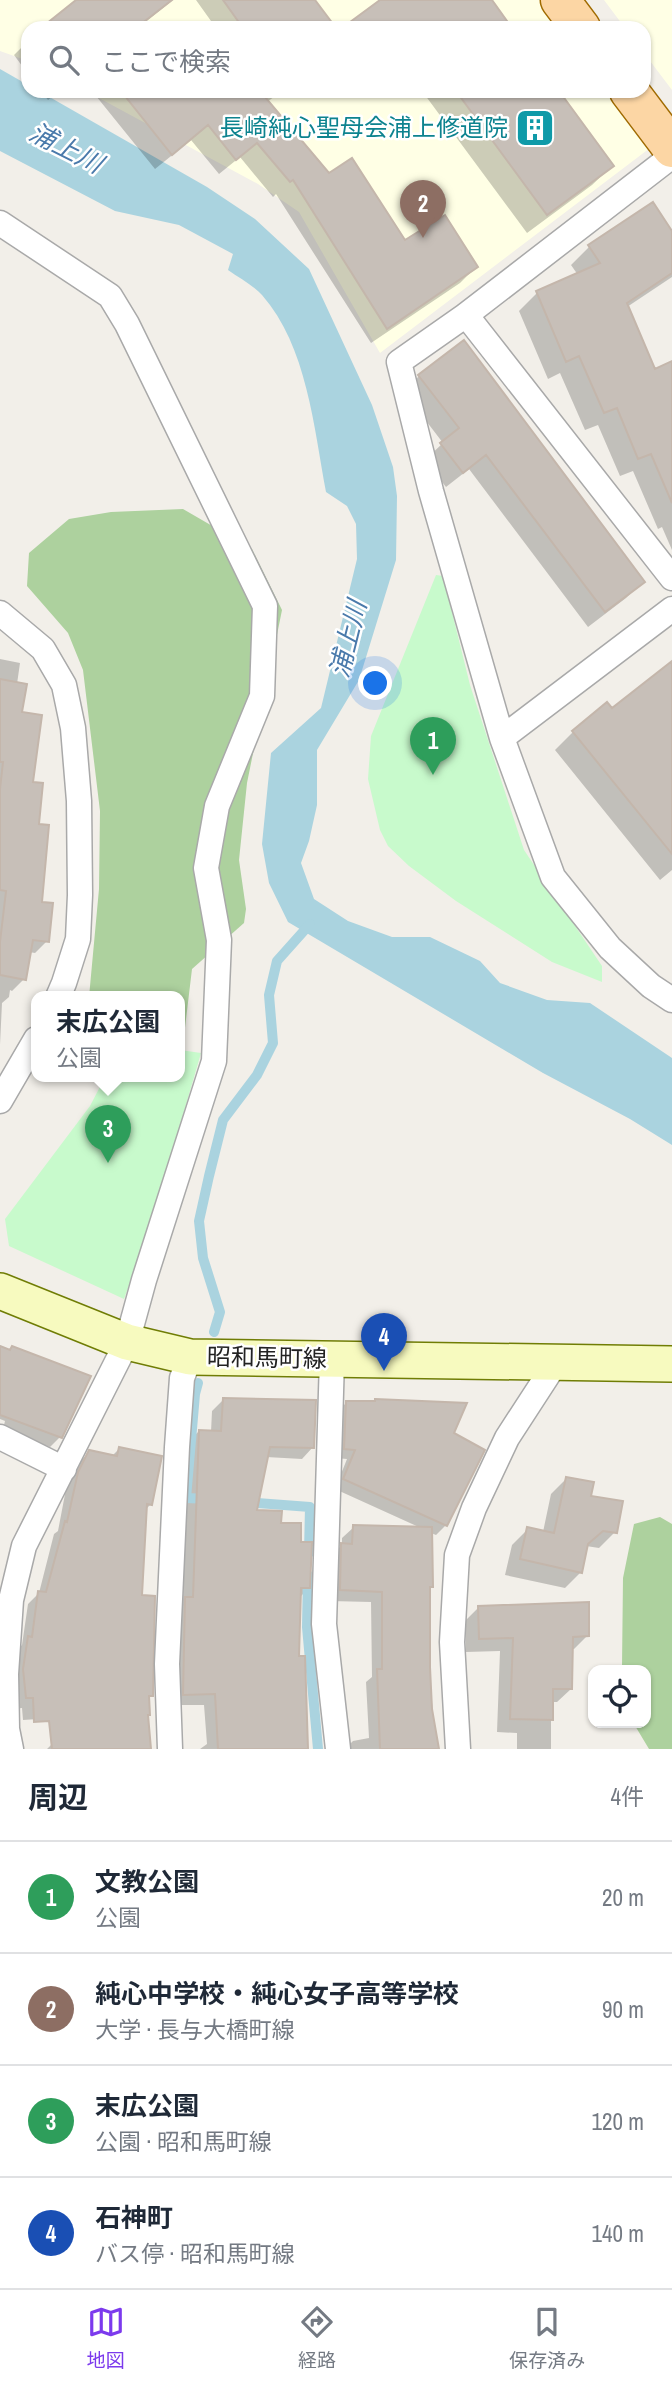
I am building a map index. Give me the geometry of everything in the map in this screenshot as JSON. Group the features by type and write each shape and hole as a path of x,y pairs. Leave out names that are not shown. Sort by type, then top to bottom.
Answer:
{"main road":[{"path":"560,0 576,21"},
{"path":"634,98 672,148"},
{"name":"昭和馬町線","path":"0,1290 127,1342 190,1357 672,1364"}],"street":[{"path":"672,156 399,362 430,491 502,738 553,877 610,948 651,986 672,1000"},
{"path":"0,223 110,296 127,324 265,606 262,695 217,806 206,868 219,940 214,1062 144,1280 127,1342 24,1546 11,1600 6,1674 6,1736"},
{"path":"466,314 672,578"},
{"path":"502,738 672,609"},
{"path":"0,613 43,649 64,685 73,728 79,801 78,939 61,991"},
{"path":"0,1101 31,1048"},
{"path":"170,1749 167,1664 177,1447 182,1378 190,1357"},
{"path":"332,1359 324,1624 338,1749"},
{"path":"458,1749 452,1642 457,1555 474,1508 507,1438 557,1361"},
{"path":"0,1437 64,1469"}],"shaded area":[{"path":"0,0 540,0 556,21 21,21 21,58 0,51"},
{"path":"604,0 672,0 672,90 651,62 651,21 620,21"},
{"path":"99,98 613,98 650,148 380,353 299,212 258,184"}],"green space":[{"path":"183,509 252,549 282,610 247,783 239,860 246,909 244,923 192,969 185,1028 185,991 90,991 99,889 100,811 83,670 68,633 27,586 29,553 69,519 111,512"},
{"path":"436,575 443,576 470,685 524,850 602,966 602,982 552,962 456,901 409,866 388,846 380,830 368,779 371,736"},
{"path":"185,1051 201,1053 153,1219 124,1299 9,1246 5,1219 90,1106 102,1082 185,1082"},
{"path":"660,1517 672,1524 672,1749 649,1749 636,1728 651,1728 651,1665 622,1665 623,1578 634,1524"}],"water":[{"name":"浦上川","path":"0,69 21,81 21,98 51,98 207,187 255,219 309,269 372,405 393,467 397,496 396,560 359,680 317,750 317,805 301,863 314,899 348,921 392,937 430,937 480,961 500,983 547,1000 590,1003 672,1058 672,1145 630,1119 543,1073 288,922 269,883 262,844 271,753 321,708 357,559 356,524 347,506 326,492 299,363 277,315 262,295 228,270 233,254 179,225 115,211 0,151"}],"building":[{"path":"76,0 172,0 145,21 50,21"},
{"path":"223,0 315,0 331,21 238,21"},
{"path":"380,0 492,0 507,21 352,21"},
{"path":"127,98 266,98 329,173 352,158 405,240 445,215 478,267 387,329 293,180 290,182 257,143 236,160 208,125 172,155"},
{"name":"長崎純心聖母会浦上修道院","path":"461,98 564,98 614,166 547,215"},
{"path":"653,202 672,231 672,273 627,303 655,369 672,361 672,503 651,454 638,459 617,408 604,413 579,356 566,362 536,291 600,263 588,245"},
{"path":"464,340 645,582 605,612 486,455 463,473 440,443 459,428 418,375"},
{"path":"672,661 672,854 572,731 607,702 612,708"},
{"path":"0,679 27,684 22,712 42,715 33,782 43,783 39,824 49,825 42,902 53,903 49,942 33,940 26,980 0,975 0,942 6,891 0,890 0,789 3,762 0,762"},
{"path":"0,1346 10,1350 12,1346 91,1376 62,1438 0,1415"},
{"path":"223,1398 316,1400 314,1448 270,1447 257,1510 282,1511 281,1523 301,1523 301,1542 312,1542 310,1588 301,1588 299,1656 305,1656 308,1749 218,1749 215,1694 183,1695 185,1597 193,1597 199,1430 221,1431"},
{"path":"375,1399 467,1403 454,1433 485,1450 447,1526 343,1479 355,1450 344,1449 346,1401"},
{"path":"119,1447 162,1456 152,1505 147,1504 142,1595 155,1596 153,1696 149,1696 148,1715 151,1749 52,1749 49,1721 34,1722 33,1698 26,1698 23,1669 28,1636 32,1637 38,1591 46,1592 65,1521 67,1522 78,1472 89,1450 117,1456"},
{"path":"566,1477 594,1482 591,1496 623,1501 617,1533 603,1531 588,1544 582,1573 520,1559 527,1527 554,1533"},
{"path":"353,1525 432,1527 430,1667 432,1709 439,1749 380,1749 377,1669 382,1669 382,1592 340,1590 341,1543 352,1544"},
{"path":"589,1602 589,1636 573,1637 572,1689 553,1689 553,1720 510,1719 513,1638 479,1639 478,1606"}],"waterway":[{"path":"214,1332 220,1312 203,1258 199,1221 209,1176 223,1120 257,1075 273,1043 269,995 277,961 310,924"},
{"path":"198,1383 186,1498 209,1499"},
{"path":"245,1502 310,1507 309,1553"},
{"path":"308,1575 307,1627 318,1749"}],"place":[{"name":"長崎純心聖母会浦上修道院","path":"535,128"},
{"name":"純心中学校・純心女子高等学校","path":"423,238"},
{"name":"文教公園","path":"433,775"},
{"name":"末広公園","path":"108,1163"},
{"name":"石神町","path":"384,1371"}]}
